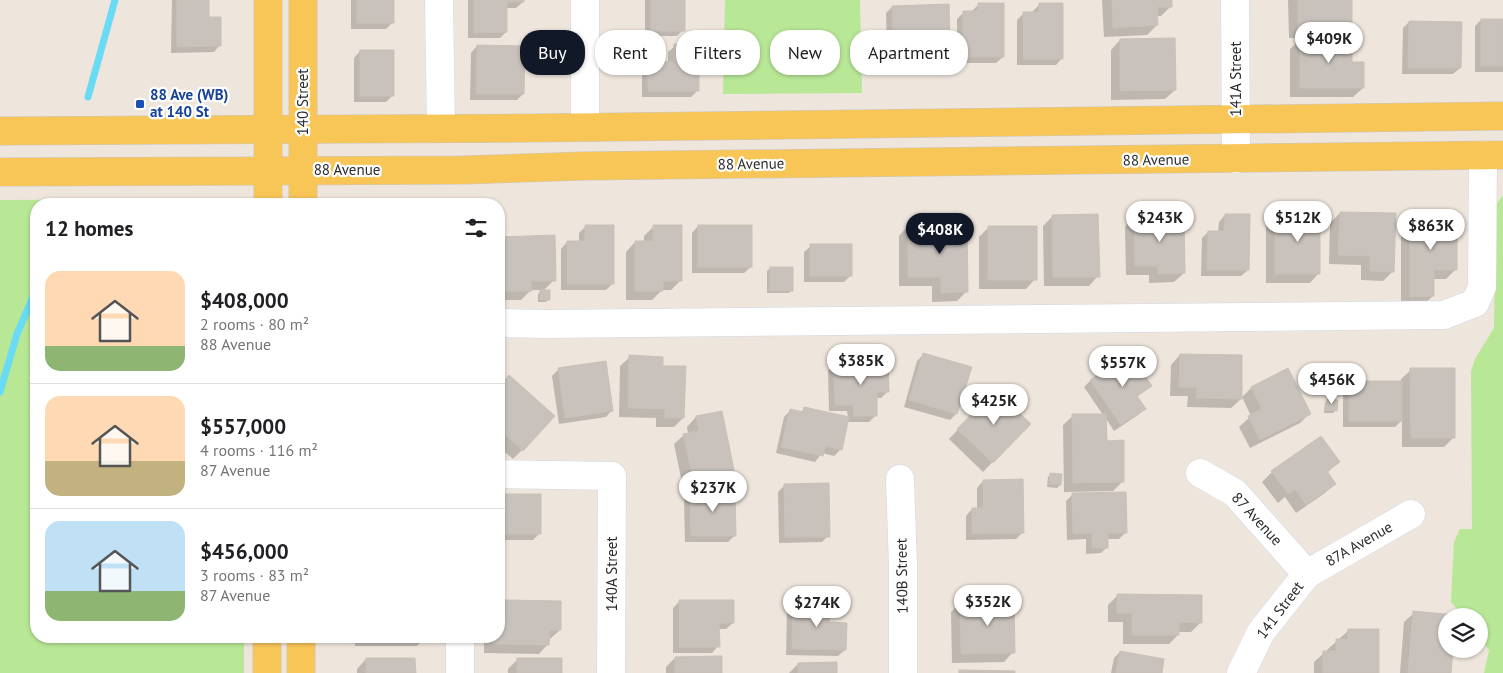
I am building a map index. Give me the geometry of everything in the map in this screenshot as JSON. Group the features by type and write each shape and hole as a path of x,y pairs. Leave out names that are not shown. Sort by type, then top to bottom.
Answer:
{"main road":[{"path":"268,0 268,198"},
{"name":"140 Street","path":"303,0 303,198"},
{"path":"0,131 584,127 1503,116"},
{"name":"88 Avenue","path":"0,172 463,170 605,165 1493,155"},
{"path":"266,643 266,673"},
{"path":"301,643 301,673"}],"street":[{"path":"439,0 441,128"},
{"path":"584,127 585,0"},
{"name":"141A Street","path":"1235,0 1236,159"},
{"path":"505,323 1444,315 1475,304 1482,287 1493,155"},
{"name":"87 Avenue","path":"1200,473 1236,493 1307,574"},
{"name":"140A Street","path":"505,474 612,476 611,673"},
{"name":"140B Street","path":"900,479 903,566 903,673"},
{"name":"87A Avenue","path":"1307,574 1411,514"},
{"name":"141 Street","path":"1241,673 1261,632 1307,574"},
{"path":"460,643 460,673"}],"green space":[{"path":"725,0 860,0 861,30 850,30 850,75 862,75 862,93 723,94 723,75 760,75 760,30 724,30"},
{"path":"1503,195 1503,673 1484,673 1489,650 1488,608 1456,608 1451,602 1454,542 1460,529 1472,529 1471,371 1475,359 1494,328 1496,205"},
{"path":"0,200 30,200 30,643 244,643 244,673 0,673"}],"building":[{"path":"177,0 209,0 209,17 221,17 221,46 177,47"},
{"path":"357,0 394,0 394,23 357,23"},
{"path":"474,0 524,0 524,2 507,2 507,32 474,33"},
{"path":"651,0 685,0 685,30 651,30"},
{"path":"1112,0 1172,0 1172,7 1157,7 1158,25 1113,28"},
{"path":"1298,0 1352,0 1352,29 1298,29"},
{"path":"978,3 1004,3 1004,57 968,57 968,30 963,30 963,11 978,11"},
{"path":"1039,3 1063,3 1063,59 1023,59 1023,12 1039,12"},
{"path":"949,4 950,30 893,30 892,6"},
{"path":"1481,19 1503,19 1503,66 1481,66"},
{"path":"1409,21 1462,22 1461,68 1408,68"},
{"path":"1175,38 1176,90 1120,91 1120,39"},
{"path":"1300,38 1352,38 1352,62 1364,62 1364,88 1300,88"},
{"path":"674,44 676,44 676,75 699,75 699,91 648,91 648,75 666,75 666,62 674,62"},
{"path":"477,45 520,46 520,75 524,75 524,94 476,94"},
{"path":"360,50 394,50 394,96 360,96"},
{"path":"1340,212 1396,213 1394,272 1370,271 1370,256 1338,255"},
{"path":"1275,213 1320,213 1320,274 1275,274"},
{"path":"1098,214 1100,277 1053,277 1052,215"},
{"path":"1225,214 1250,214 1249,270 1207,270 1208,231 1224,231"},
{"path":"1184,215 1185,273 1158,274 1158,266 1135,266 1134,216"},
{"path":"1410,216 1457,216 1457,270 1434,270 1434,296 1410,297"},
{"path":"585,225 614,225 614,284 567,284 567,241 585,241"},
{"path":"653,225 682,225 682,281 663,281 663,291 635,291 635,241 653,241"},
{"path":"698,225 752,225 752,267 698,267"},
{"path":"908,225 967,225 968,292 941,293 941,277 908,277"},
{"path":"988,226 1037,226 1037,280 988,280"},
{"path":"555,235 556,281 531,281 532,291 505,291 505,237"},
{"path":"810,244 852,244 852,276 810,276"},
{"path":"770,267 793,267 793,291 770,291"},
{"path":"540,290 550,290 550,300 540,300"},
{"path":"923,353 972,367 957,414 909,400"},
{"path":"1129,353 1152,386 1137,396 1146,409 1121,425 1090,380"},
{"path":"1180,354 1242,355 1242,399 1196,398 1197,387 1179,387"},
{"path":"629,355 663,357 663,366 686,366 684,418 665,418 665,409 628,408"},
{"path":"606,361 613,411 565,418 558,368"},
{"path":"888,362 889,392 877,392 877,416 854,416 853,405 835,405 834,363"},
{"path":"1288,368 1311,414 1260,440 1248,416 1262,409 1251,387"},
{"path":"1410,368 1455,368 1455,438 1411,438"},
{"path":"509,375 555,416 523,451 505,434 505,380"},
{"path":"1349,381 1402,381 1402,421 1349,421"},
{"path":"995,390 1031,424 993,463 957,429"},
{"path":"1327,399 1338,400 1337,411 1326,410"},
{"path":"804,407 849,417 842,450 825,446 823,456 781,447 790,409 803,412"},
{"path":"722,411 735,475 694,483 683,434 699,431 696,416"},
{"path":"1072,414 1106,414 1107,441 1124,440 1124,482 1073,483"},
{"path":"1321,436 1340,462 1327,471 1336,484 1306,505 1295,489 1288,494 1271,471"},
{"path":"1050,473 1062,474 1061,485 1049,484"},
{"path":"1023,479 1024,533 972,534 972,508 983,508 983,480"},
{"path":"829,483 830,537 785,537 784,484"},
{"path":"690,490 735,490 736,536 691,536"},
{"path":"1126,492 1127,533 1108,533 1108,548 1092,548 1092,533 1073,534 1072,493"},
{"path":"505,494 541,494 541,534 505,534"},
{"path":"1117,594 1202,595 1202,623 1179,622 1179,635 1132,635 1132,613 1117,613"},
{"path":"505,600 561,601 561,630 550,630 549,645 493,644 505,643"},
{"path":"679,600 734,600 734,623 719,623 720,647 679,647"},
{"path":"1014,600 1015,653 961,654 960,601"},
{"path":"793,601 830,603 829,622 847,623 846,650 792,649"},
{"path":"1413,611 1438,613 1438,658 1452,658 1451,673 1408,673"},
{"path":"1348,629 1379,629 1379,673 1323,673 1323,651 1336,651 1336,639 1348,639"},
{"path":"1120,651 1164,659 1162,673 1116,673"},
{"path":"722,656 722,673 675,673 675,657"},
{"path":"366,658 415,658 416,673 366,673"},
{"path":"517,658 562,658 562,673 517,673"},
{"path":"837,662 837,673 798,673 798,663"},
{"path":"959,670 1015,671 1015,673 959,673"}],"waterway":[{"path":"88,97 115,0"},
{"path":"0,392 17,334 30,304"}],"place":[{"name":"88 Ave (WB) at 140 St","path":"140,104"}]}
